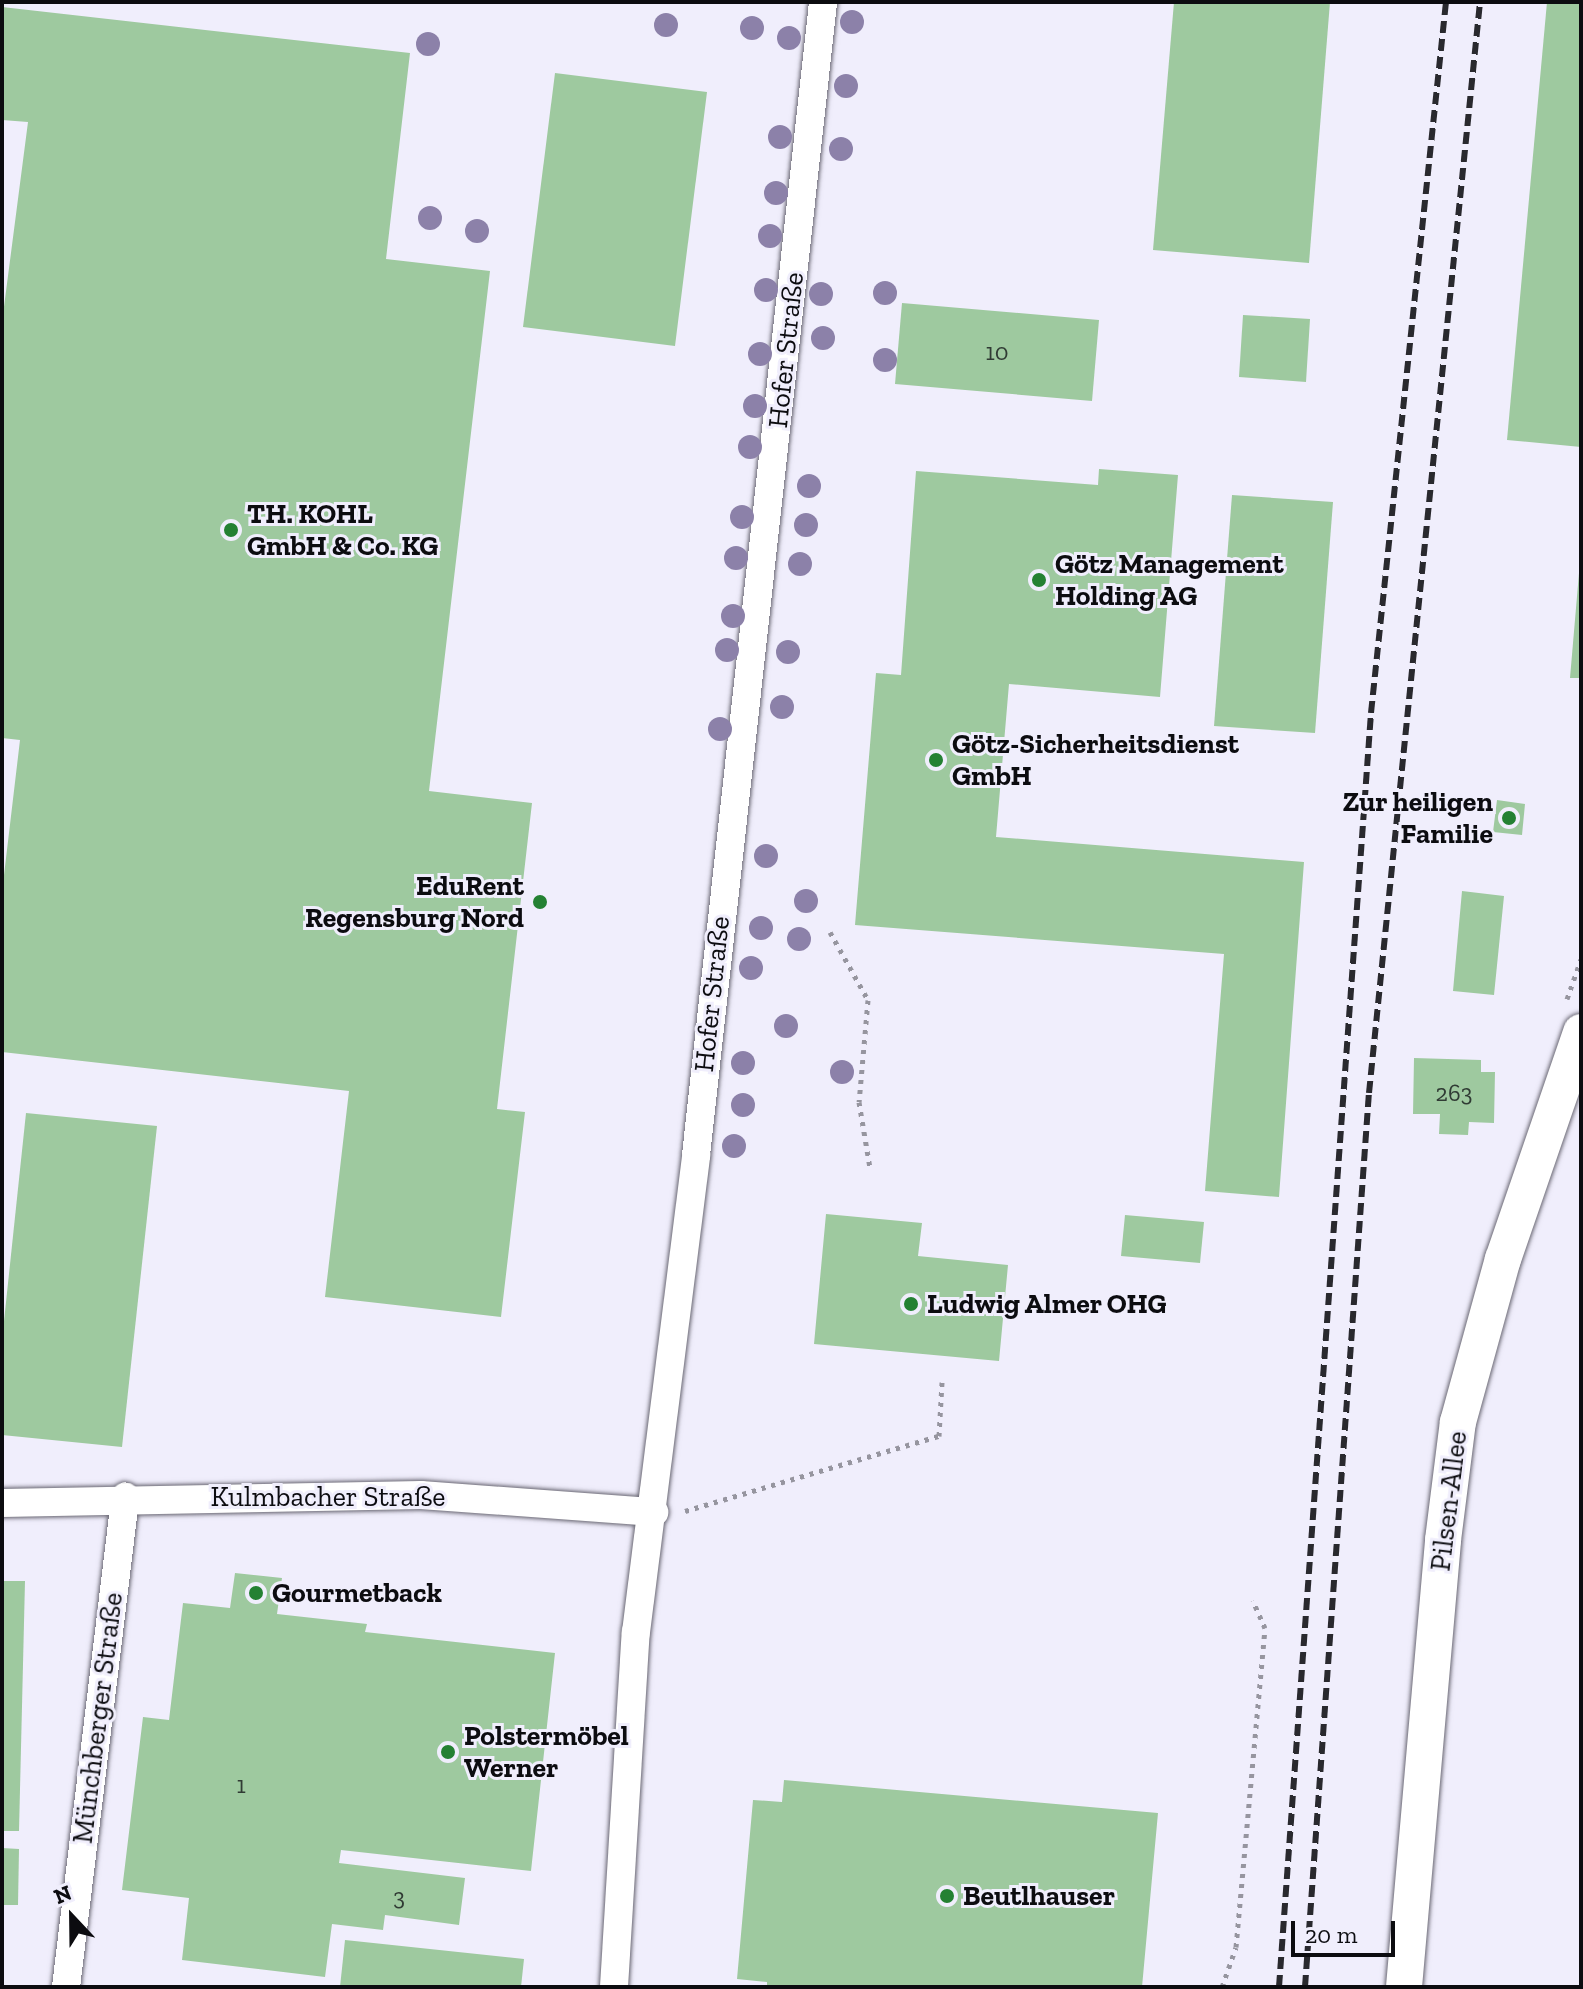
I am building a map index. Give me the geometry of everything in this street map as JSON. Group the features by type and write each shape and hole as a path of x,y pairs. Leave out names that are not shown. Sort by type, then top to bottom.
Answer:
{"street":[{"name":"Hofer Straße","path":"614,1987 636,1632 654,1512 823,2"},
{"name":"Pilsen-Allee","path":"1404,1987 1443,1540 1458,1422 1476,1345 1581,1032"},
{"name":"Kulmbacher Straße","path":"2,1503 125,1497 421,1495 654,1512"},
{"name":"Münchberger Straße","path":"66,1987 125,1497"}],"path":[{"path":"830,932 868,1000 859,1102 870,1168"},
{"path":"654,1512 686,1511 939,1436 942,1382"},
{"path":"1222,1987 1236,1947 1265,1628 1253,1601"}],"building":[{"path":"1174,2 1330,2 1309,263 1153,250"},
{"path":"1547,2 1581,2 1581,447 1507,440"},
{"name":"TH. KOHL GmbH & Co. KG","path":"2,7 410,53 386,259 490,271 429,791 532,803 497,1109 525,1112 501,1317 325,1297 349,1091 2,1052 2,892 20,740 2,738 2,322 28,122 2,120"},
{"path":"555,73 707,92 675,346 523,327"},
{"path":"902,303 1099,320 1092,401 895,384"},
{"path":"1243,315 1310,319 1306,382 1239,377"},
{"path":"1099,469 1178,475 1160,697 1009,684 996,837 1304,862 1279,1197 1205,1191 1224,954 855,925 876,673 901,675 916,471 1098,485"},
{"path":"1232,495 1333,502 1315,733 1214,726"},
{"path":"1579,573 1581,678 1570,678"},
{"name":"Zur heiligen Familie","path":"1497,800 1525,804 1522,835 1493,832"},
{"path":"1462,891 1504,896 1494,995 1453,991"},
{"path":"1414,1058 1481,1060 1481,1072 1495,1072 1494,1123 1469,1122 1468,1135 1439,1134 1440,1114 1413,1114"},
{"path":"26,1113 157,1126 122,1447 2,1435 2,1340"},
{"name":"Ludwig Almer OHG","path":"826,1214 922,1223 918,1256 1008,1265 999,1361 814,1344"},
{"path":"1125,1215 1204,1222 1200,1263 1121,1256"},
{"path":"235,1573 282,1578 277,1614 367,1624 365,1632 555,1653 531,1871 341,1850 339,1863 465,1878 459,1925 385,1915 383,1930 332,1924 325,1977 182,1960 189,1898 122,1890 143,1717 169,1720 183,1603 230,1608"},
{"path":"2,1581 25,1581 19,1831 2,1831"},
{"name":"Beutlhauser","path":"784,1780 1158,1813 1142,1987 767,1987 767,1982 737,1979 753,1800 782,1802"},
{"path":"2,1848 19,1849 18,1905 2,1905"},
{"path":"345,1940 524,1959 521,1987 340,1987"}],"railway":[{"path":"1279,1987 1371,713 1446,2"},
{"path":"1305,1987 1369,1093 1480,2"}],"place":[{"name":"TH. KOHL GmbH & Co. KG","path":"231,530"},
{"name":"Götz Management Holding AG","path":"1039,580"},
{"name":"Götz-Sicherheitsdienst GmbH","path":"936,760"},
{"name":"Zur heiligen Familie","path":"1509,818"},
{"name":"EduRent Regensburg Nord","path":"540,902"},
{"name":"Ludwig Almer OHG","path":"911,1304"},
{"name":"Gourmetback","path":"256,1593"},
{"name":"Polstermöbel Werner","path":"448,1752"},
{"name":"Beutlhauser","path":"947,1896"}]}
